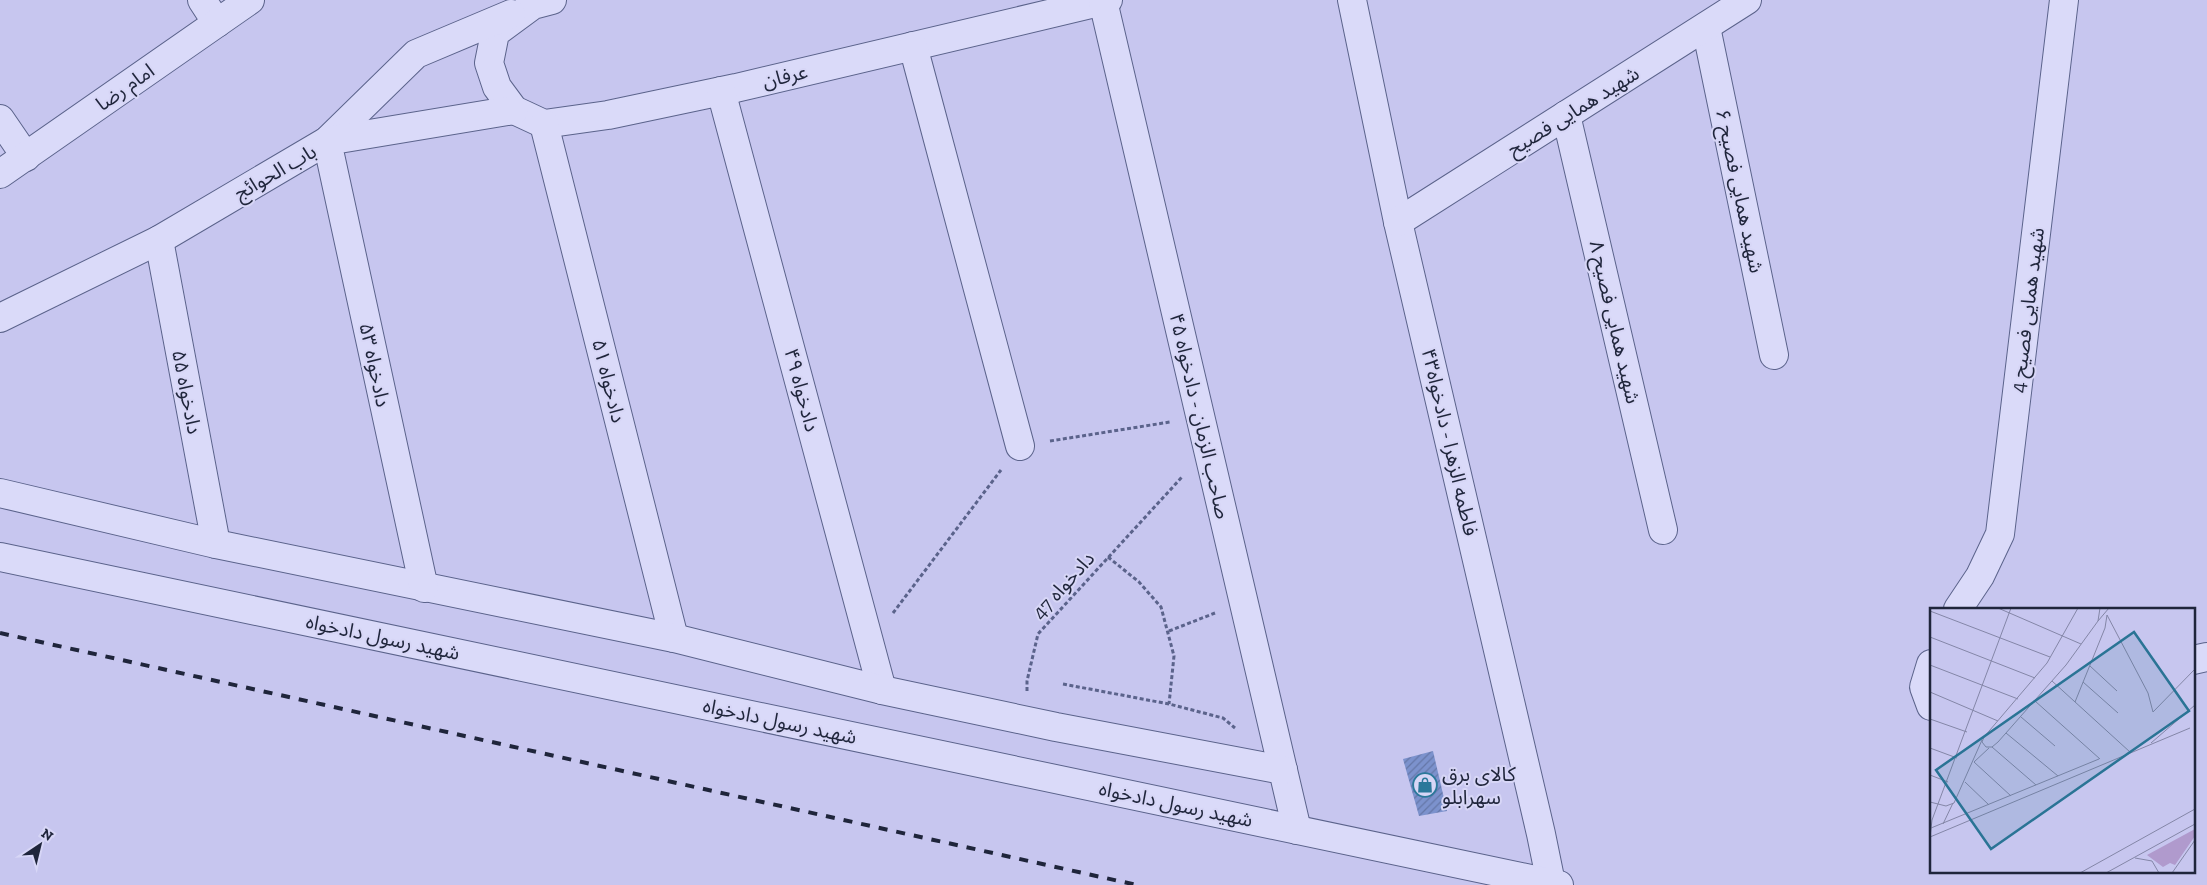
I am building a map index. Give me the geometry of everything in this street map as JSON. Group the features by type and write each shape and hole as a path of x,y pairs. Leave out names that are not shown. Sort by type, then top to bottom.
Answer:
{"street":[{"path":"202,0 217,23"},
{"name":"امام رضا","path":"0,174 250,0"},
{"name":"فاطمه الزهرا - دادخواه۴۳","path":"1352,0 1398,222 1539,824 1555,884"},
{"name":"شهید همایی فصیح","path":"1398,222 1747,0"},
{"name":"شهید همایی فصیح 4","path":"1959,608 1980,576 2000,534 2064,0"},
{"name":"عرفان","path":"544,124 608,115 721,91 1106,1"},
{"name":"صاحب الزمان - دادخواه ۴۵","path":"1106,1 1210,460 1297,830"},
{"name":"باب الحوائج","path":"514,110 497,87 489,63 495,34 543,2"},
{"name":"باب الحوائج","path":"0,318 159,240 327,141 416,54 543,2"},
{"name":"شهید همایی فصیح ۶","path":"1706,27 1774,354"},
{"path":"913,46 1020,446"},
{"name":"دادخواه ۴۹","path":"721,91 882,690"},
{"path":"327,141 514,110 544,124"},
{"name":"شهید همایی فصیح ۸","path":"1566,115 1663,530"},
{"path":"0,119 26,157"},
{"name":"دادخواه ۵۱","path":"544,124 674,638"},
{"name":"دادخواه ۵۳","path":"327,141 424,588"},
{"name":"دادخواه ۵۵","path":"159,240 216,544"},
{"path":"0,493 216,544 674,638 882,690 1028,721 1283,770"},
{"name":"شهید رسول دادخواه","path":"0,557 1555,884"},
{"path":"2194,660 2207,657"},
{"path":"1930,667 1924,687 1930,703"}],"path":[{"path":"870,643 1020,446 1201,417"},
{"name":"دادخواه 47","path":"1028,721 1027,682 1038,634 1180,479 1210,460"},
{"path":"1108,557 1139,582 1161,607 1169,631 1174,656 1169,704"},
{"path":"1169,631 1244,602"},
{"path":"1063,684 1169,704 1223,718 1238,731"}],"building":[{"name":"کالای برق سهرابلو","path":"1433,751 1447,811 1419,816 1403,759"}],"railway":[{"path":"0,633 1137,885"}],"place":[{"name":"کالای برق سهرابلو","path":"1425,785"}]}
